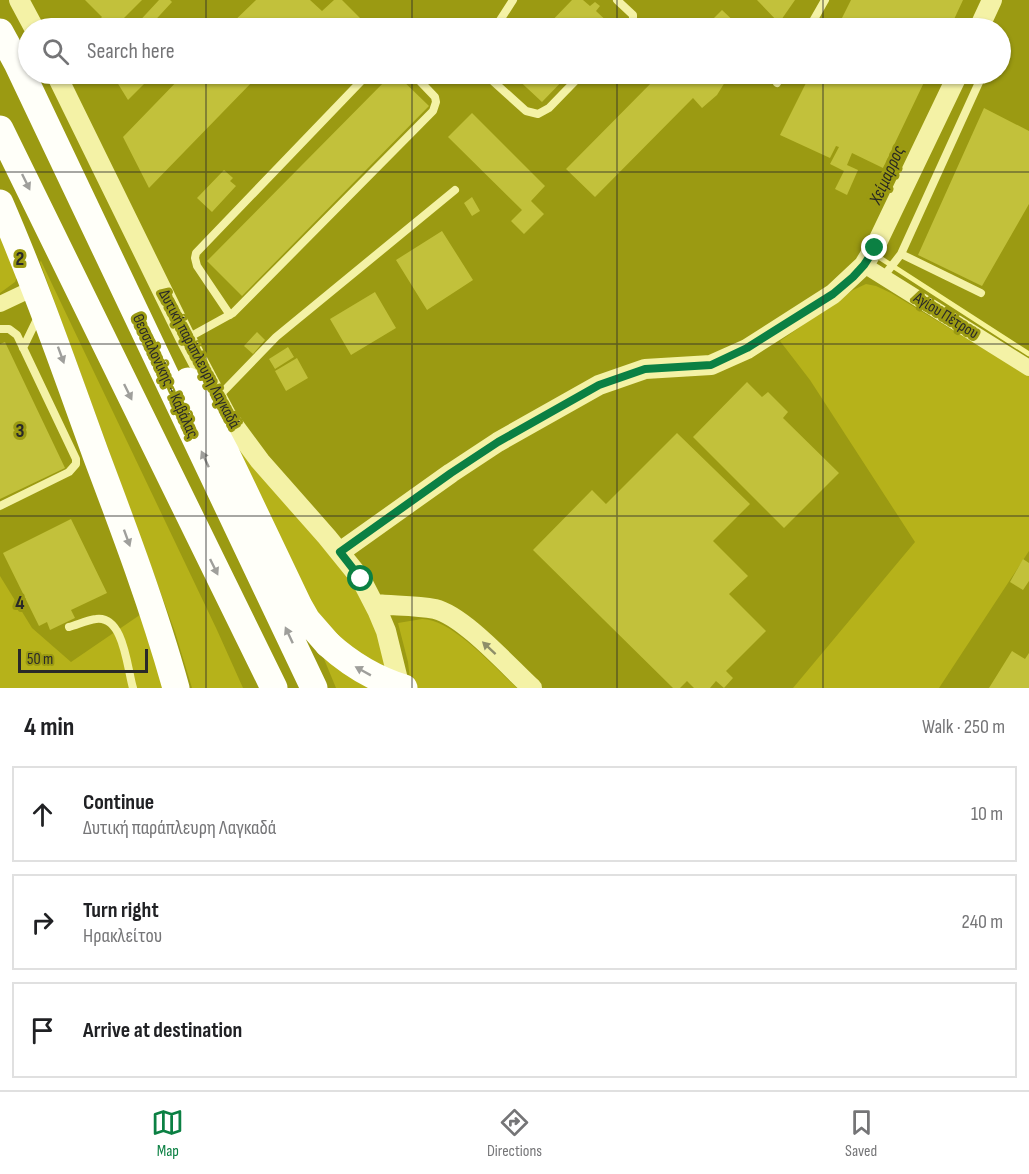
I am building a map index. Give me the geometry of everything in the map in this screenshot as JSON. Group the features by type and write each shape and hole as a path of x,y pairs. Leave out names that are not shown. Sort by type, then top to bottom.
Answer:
{"highway":[{"path":"0,32 17,63"},
{"name":"Θεσσαλονίκης - Καβάλας","path":"27,84 314,688"},
{"path":"30,84 99,195 201,409 226,453 307,620 328,644 356,668 404,688"},
{"path":"0,129 274,688"},
{"path":"0,203 39,297 152,606 176,688"}],"street":[{"path":"20,0 29,18"},
{"path":"984,18 992,0"},
{"name":"Δυτική παράπλευρη Λαγκαδά","path":"61,84 216,399 237,432 260,461 361,579 375,604 390,645 400,688"},
{"path":"340,552 451,473 507,437 582,394 617,377 645,369 719,363 833,294 864,265 876,245 953,84"},
{"name":"Αγίου Πέτρου","path":"864,265 1029,368"},
{"path":"0,304 39,297"},
{"path":"375,604 434,609 449,616 472,633 532,688"}],"lane":[{"path":"501,18 513,0"},
{"path":"618,0 633,15 633,18"},
{"path":"815,18 825,0"},
{"path":"230,315 197,266 196,253 358,84"},
{"path":"186,339 230,315 433,111 435,97 423,84"},
{"path":"496,84 526,111 536,114 541,114 549,108 572,84"},
{"path":"883,277 901,254 978,84"},
{"path":"216,399 276,337 455,190"},
{"path":"901,254 981,293"},
{"path":"23,348 39,297"},
{"path":"0,329 14,331 76,459 76,464 69,472 0,506"},
{"path":"69,627 96,619 106,619 114,624 120,634 133,688"}],"shaded area":[{"path":"0,231 18,275 15,282 0,293"},
{"path":"41,261 243,688 192,688 175,632"},
{"path":"866,284 891,293 1029,376 1029,551 939,688 793,688 915,542 810,380 780,341 853,290"},
{"path":"232,435 367,597 394,688 336,688"},
{"path":"0,576 32,628 71,662 150,608 166,688 0,688"},
{"path":"422,619 434,621 459,635 517,688 411,688 408,662 398,623"}],"building":[{"path":"85,0 142,0 124,18 102,17"},
{"path":"159,0 172,2 157,18 142,18"},
{"path":"256,0 310,0 322,11 334,0 342,0 360,18 237,18"},
{"path":"572,0 583,0 590,6 595,2 600,6 596,11 603,18 555,18"},
{"path":"757,0 795,0 782,18 774,18"},
{"path":"851,0 963,0 955,18 842,18"},
{"path":"722,10 730,18 714,18"},
{"path":"118,84 144,84 128,100"},
{"path":"174,84 250,84 149,188 123,137"},
{"path":"382,84 406,84 429,106 242,296 207,261"},
{"path":"523,84 559,84 542,102"},
{"path":"650,84 724,84 717,95 702,108 693,98 595,197 566,169"},
{"path":"806,84 923,84 883,168 852,153 847,165 858,170 847,195 835,189 844,171 830,164 839,147 836,146 830,158 780,135"},
{"path":"984,108 1029,131 1029,204 982,286 918,255"},
{"path":"472,113 545,186 531,201 544,214 524,234 511,221 522,210 448,137"},
{"path":"224,170 233,178 230,181 236,186 212,212 197,198"},
{"path":"472,197 480,211 472,216 464,203"},
{"path":"442,231 473,280 427,310 396,260"},
{"path":"375,292 396,328 351,355 330,319"},
{"path":"257,332 265,340 253,354 244,346"},
{"path":"5,342 65,468 0,499 0,344"},
{"path":"288,347 294,357 275,369 269,359"},
{"path":"297,358 308,378 286,391 275,371"},
{"path":"747,382 762,397 768,392 788,412 783,418 839,473 784,528 693,437"},
{"path":"677,433 750,504 713,541 748,576 729,594 766,631 726,671 733,678 724,688 716,681 710,688 694,688 687,681 680,688 673,688 533,550 592,490 606,504"},
{"path":"71,519 107,593 71,610 75,618 50,630 47,622 39,626 3,553"},
{"path":"1023,559 1029,563 1029,581 1023,590 1010,582"},
{"path":"1012,651 1025,659 1029,653 1029,688 989,688"}],"waterway":[{"name":"Χείμαρρος","path":"876,252 877,256 1029,354"}],"route":[{"path":"361,579 340,552 498,442 545,414 617,377 645,369 711,365 731,357 833,294 864,265 875,248"}]}
